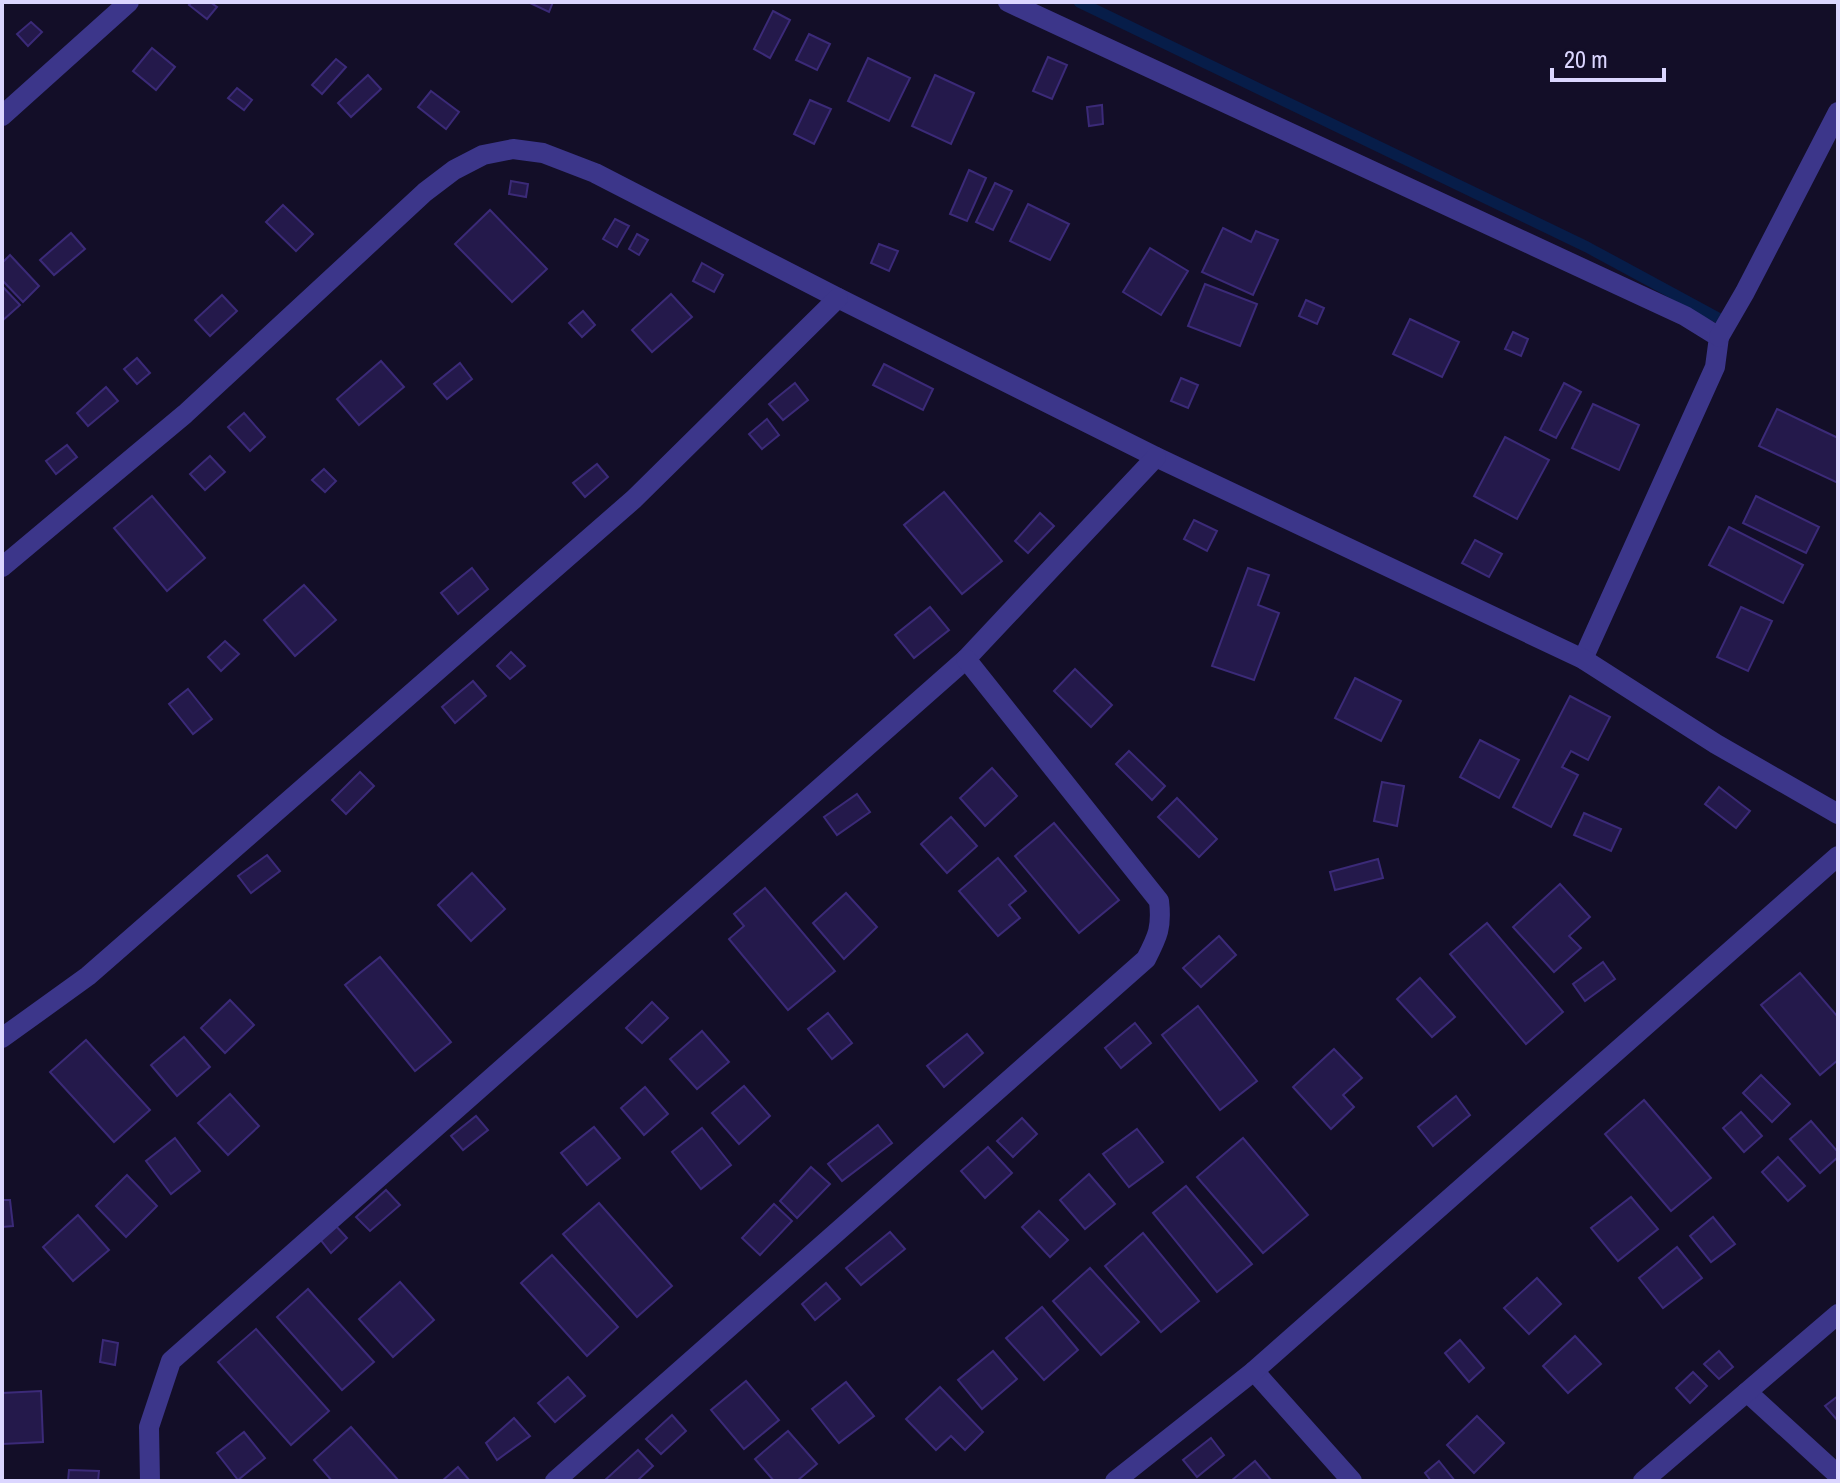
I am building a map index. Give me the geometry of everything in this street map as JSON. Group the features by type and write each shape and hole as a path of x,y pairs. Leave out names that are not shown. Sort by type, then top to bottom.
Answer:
{"street":[{"path":"2,116 129,2"},
{"path":"1008,2 1685,316 1719,337"},
{"path":"1583,659 1715,367 1719,337 1838,112"},
{"path":"2,567 185,414 425,192 454,170 483,155 513,149 543,153 595,173 1156,457 1583,659 1716,744 1838,814"},
{"path":"2,1038 88,976 634,499 838,298"},
{"path":"150,1481 149,1427 171,1361 966,659 1156,457"},
{"path":"555,1481 1146,959 1157,939 1161,924 1159,901 966,659"},
{"path":"1115,1481 1254,1371 1838,856"},
{"path":"1643,1481 1838,1314"},
{"path":"1254,1371 1352,1481"},
{"path":"1747,1392 1838,1475"}],"building":[{"path":"192,2 210,2 217,7 207,19 189,5"},
{"path":"528,2 553,2 549,12"},
{"path":"773,11 790,20 770,58 754,49"},
{"path":"31,22 42,32 28,46 17,34"},
{"path":"809,34 830,44 817,70 796,60"},
{"path":"152,48 175,67 156,90 133,71"},
{"path":"1048,57 1067,65 1052,99 1033,91"},
{"path":"868,58 910,78 889,121 848,101"},
{"path":"336,59 346,67 322,94 312,85"},
{"path":"368,75 381,89 351,117 338,103"},
{"path":"935,75 974,93 951,144 912,126"},
{"path":"237,88 252,100 244,110 228,98"},
{"path":"431,91 459,112 446,129 418,107"},
{"path":"810,100 831,109 814,144 794,134"},
{"path":"1102,105 1103,124 1089,126 1087,107"},
{"path":"969,170 986,178 967,221 950,214"},
{"path":"511,181 528,184 526,197 509,194"},
{"path":"995,183 1012,191 993,230 976,222"},
{"path":"1028,204 1069,224 1050,260 1010,241"},
{"path":"283,205 313,234 296,251 266,222"},
{"path":"490,210 547,269 512,302 455,244"},
{"path":"615,219 629,226 617,247 603,239"},
{"path":"1223,228 1251,242 1256,231 1278,240 1253,295 1202,272"},
{"path":"71,233 85,249 54,275 40,260"},
{"path":"637,234 648,240 639,255 629,249"},
{"path":"879,244 898,251 889,271 871,263"},
{"path":"1150,248 1188,271 1161,315 1123,292"},
{"path":"10,255 39,286 23,302 2,280 2,263"},
{"path":"702,263 723,275 714,292 693,281"},
{"path":"1205,284 1257,304 1240,346 1188,326"},
{"path":"2,286 20,305 2,321"},
{"path":"671,294 692,317 652,352 632,330"},
{"path":"222,295 237,311 210,336 195,320"},
{"path":"1306,300 1324,308 1317,324 1299,316"},
{"path":"583,311 595,325 582,337 569,323"},
{"path":"1410,319 1459,342 1442,377 1393,354"},
{"path":"1513,332 1528,339 1521,356 1505,349"},
{"path":"137,358 150,373 137,384 124,369"},
{"path":"381,361 404,387 359,425 337,399"},
{"path":"460,363 472,379 447,399 434,384"},
{"path":"884,364 933,389 923,410 873,385"},
{"path":"1181,378 1198,385 1188,408 1171,401"},
{"path":"795,383 808,400 783,420 769,404"},
{"path":"1564,383 1581,392 1556,438 1540,430"},
{"path":"106,387 118,401 88,426 77,413"},
{"path":"1593,404 1639,425 1619,470 1572,448"},
{"path":"1777,409 1838,438 1838,483 1759,446"},
{"path":"244,413 265,437 250,451 228,427"},
{"path":"767,419 779,435 762,449 749,434"},
{"path":"1505,437 1549,460 1517,519 1474,496"},
{"path":"67,445 77,457 56,474 46,461"},
{"path":"210,456 225,472 205,490 190,474"},
{"path":"597,464 608,477 585,497 573,483"},
{"path":"324,469 336,481 325,492 312,480"},
{"path":"944,492 1002,561 962,594 904,525"},
{"path":"152,496 205,558 167,591 114,528"},
{"path":"1756,496 1819,527 1806,553 1743,523"},
{"path":"1040,513 1054,526 1028,553 1015,541"},
{"path":"1194,520 1217,531 1207,551 1184,539"},
{"path":"1729,527 1803,565 1783,603 1709,565"},
{"path":"1475,540 1502,554 1489,577 1462,563"},
{"path":"472,568 488,589 458,614 441,593"},
{"path":"1248,568 1269,575 1258,605 1279,613 1254,680 1212,666"},
{"path":"304,585 336,620 295,656 264,620"},
{"path":"930,607 949,630 914,658 895,635"},
{"path":"1741,607 1772,621 1748,671 1717,657"},
{"path":"225,641 239,654 221,671 208,657"},
{"path":"511,652 525,666 510,679 497,666"},
{"path":"1075,669 1112,705 1091,727 1054,691"},
{"path":"1355,678 1401,701 1381,741 1335,718"},
{"path":"473,681 486,696 455,723 442,707"},
{"path":"188,689 212,719 193,734 169,704"},
{"path":"1570,696 1610,717 1588,760 1571,751 1562,767 1578,775 1551,827 1513,807"},
{"path":"1480,740 1519,760 1499,798 1460,777"},
{"path":"1129,751 1165,786 1152,800 1116,764"},
{"path":"992,768 1017,796 985,826 960,798"},
{"path":"360,772 374,786 346,814 332,800"},
{"path":"1382,782 1404,786 1397,826 1374,821"},
{"path":"1719,787 1750,811 1736,828 1705,804"},
{"path":"857,794 870,812 837,835 824,817"},
{"path":"1177,798 1217,839 1199,857 1158,817"},
{"path":"1584,813 1621,829 1611,851 1574,835"},
{"path":"951,817 977,846 947,873 921,844"},
{"path":"1054,823 1119,900 1079,933 1015,856"},
{"path":"267,855 280,871 251,893 238,876"},
{"path":"998,858 1026,891 1009,905 1020,918 998,936 959,891"},
{"path":"1378,859 1383,878 1335,890 1330,872"},
{"path":"472,873 505,909 471,941 438,905"},
{"path":"1560,884 1590,917 1569,936 1581,948 1554,972 1513,927"},
{"path":"765,888 835,971 788,1010 729,939 744,926 734,914"},
{"path":"846,893 877,927 844,959 813,923"},
{"path":"1487,923 1563,1012 1526,1044 1450,954"},
{"path":"1219,936 1236,955 1201,987 1183,968"},
{"path":"380,957 451,1042 415,1071 345,985"},
{"path":"1603,962 1615,979 1585,1001 1573,984"},
{"path":"1800,973 1838,1017 1838,1060 1820,1075 1761,1005"},
{"path":"1420,978 1455,1017 1432,1037 1397,999"},
{"path":"230,1000 254,1025 225,1053 201,1028"},
{"path":"652,1002 668,1018 642,1043 626,1028"},
{"path":"1198,1006 1257,1081 1220,1110 1162,1035"},
{"path":"828,1013 852,1043 832,1059 808,1029"},
{"path":"1135,1023 1151,1043 1121,1068 1105,1048"},
{"path":"702,1031 729,1062 697,1089 670,1059"},
{"path":"967,1034 983,1053 944,1087 927,1066"},
{"path":"184,1037 210,1067 177,1096 151,1065"},
{"path":"86,1040 150,1110 114,1142 50,1072"},
{"path":"1334,1049 1362,1078 1343,1095 1354,1107 1331,1129 1293,1087"},
{"path":"1761,1075 1790,1104 1772,1122 1743,1093"},
{"path":"744,1086 770,1116 739,1144 712,1113"},
{"path":"645,1087 668,1114 644,1135 621,1108"},
{"path":"230,1094 259,1126 228,1155 198,1123"},
{"path":"1456,1096 1470,1115 1433,1146 1418,1127"},
{"path":"1644,1100 1711,1178 1671,1211 1605,1134"},
{"path":"1741,1112 1762,1136 1744,1152 1723,1128"},
{"path":"476,1116 488,1130 463,1150 451,1136"},
{"path":"1022,1118 1037,1134 1013,1157 997,1141"},
{"path":"1811,1121 1838,1152 1838,1157 1820,1173 1790,1139"},
{"path":"878,1125 892,1143 842,1181 828,1164"},
{"path":"594,1127 620,1158 587,1185 561,1153"},
{"path":"702,1128 731,1165 701,1189 672,1152"},
{"path":"1137,1129 1163,1162 1129,1187 1103,1154"},
{"path":"175,1138 200,1171 171,1194 146,1161"},
{"path":"1243,1138 1308,1215 1263,1253 1197,1177"},
{"path":"988,1147 1012,1173 985,1198 961,1171"},
{"path":"1778,1157 1805,1186 1788,1201 1762,1172"},
{"path":"811,1167 830,1184 797,1218 780,1201"},
{"path":"1089,1174 1115,1204 1085,1229 1060,1200"},
{"path":"127,1175 157,1206 126,1237 96,1206"},
{"path":"1186,1186 1252,1264 1217,1292 1153,1213"},
{"path":"386,1190 400,1205 370,1231 356,1217"},
{"path":"1631,1197 1658,1229 1618,1261 1591,1228"},
{"path":"2,1200 10,1200 13,1226 2,1227"},
{"path":"599,1203 672,1286 637,1317 563,1234"},
{"path":"774,1204 792,1221 760,1255 742,1238"},
{"path":"1039,1211 1068,1240 1050,1257 1022,1227"},
{"path":"78,1215 109,1250 73,1281 43,1247"},
{"path":"1713,1217 1735,1244 1711,1262 1690,1236"},
{"path":"335,1225 347,1238 331,1253 320,1239"},
{"path":"890,1232 905,1249 861,1285 846,1268"},
{"path":"1143,1233 1199,1301 1161,1332 1105,1266"},
{"path":"1677,1247 1702,1278 1663,1308 1639,1278"},
{"path":"552,1255 618,1327 587,1356 521,1283"},
{"path":"1090,1268 1139,1322 1101,1355 1053,1301"},
{"path":"1537,1278 1561,1304 1529,1334 1504,1308"},
{"path":"400,1282 434,1320 393,1357 359,1319"},
{"path":"826,1283 840,1299 815,1320 802,1304"},
{"path":"308,1289 374,1362 342,1390 277,1317"},
{"path":"1042,1307 1078,1350 1044,1380 1006,1338"},
{"path":"256,1329 329,1411 291,1445 218,1362"},
{"path":"1575,1336 1601,1364 1568,1393 1543,1366"},
{"path":"103,1340 118,1343 115,1365 100,1362"},
{"path":"1460,1340 1484,1368 1469,1382 1445,1353"},
{"path":"993,1351 1017,1379 982,1409 958,1380"},
{"path":"1719,1351 1733,1367 1719,1379 1704,1364"},
{"path":"1693,1372 1707,1386 1690,1403 1676,1388"},
{"path":"568,1377 585,1396 555,1422 538,1403"},
{"path":"746,1381 779,1420 744,1449 711,1410"},
{"path":"846,1382 874,1416 839,1443 812,1409"},
{"path":"940,1387 983,1432 965,1450 951,1436 936,1450 906,1419"},
{"path":"41,1391 43,1442 2,1444 2,1393"},
{"path":"1838,1396 1838,1421 1825,1406"},
{"path":"672,1415 686,1431 661,1454 646,1439"},
{"path":"1477,1416 1504,1443 1474,1473 1447,1445"},
{"path":"514,1418 530,1436 497,1460 486,1443"},
{"path":"351,1427 399,1481 332,1481 314,1460"},
{"path":"788,1431 817,1464 797,1481 774,1481 755,1459"},
{"path":"244,1432 265,1458 238,1480 217,1453"},
{"path":"1211,1438 1224,1455 1197,1477 1183,1460"},
{"path":"638,1450 653,1466 637,1481 604,1481"},
{"path":"1255,1461 1272,1481 1231,1481"},
{"path":"1439,1461 1455,1481 1431,1481 1425,1473"},
{"path":"458,1467 470,1481 442,1481"},
{"path":"69,1470 99,1471 98,1481 68,1481"}],"waterway":[{"path":"1079,2 1587,247 1720,319"}]}
